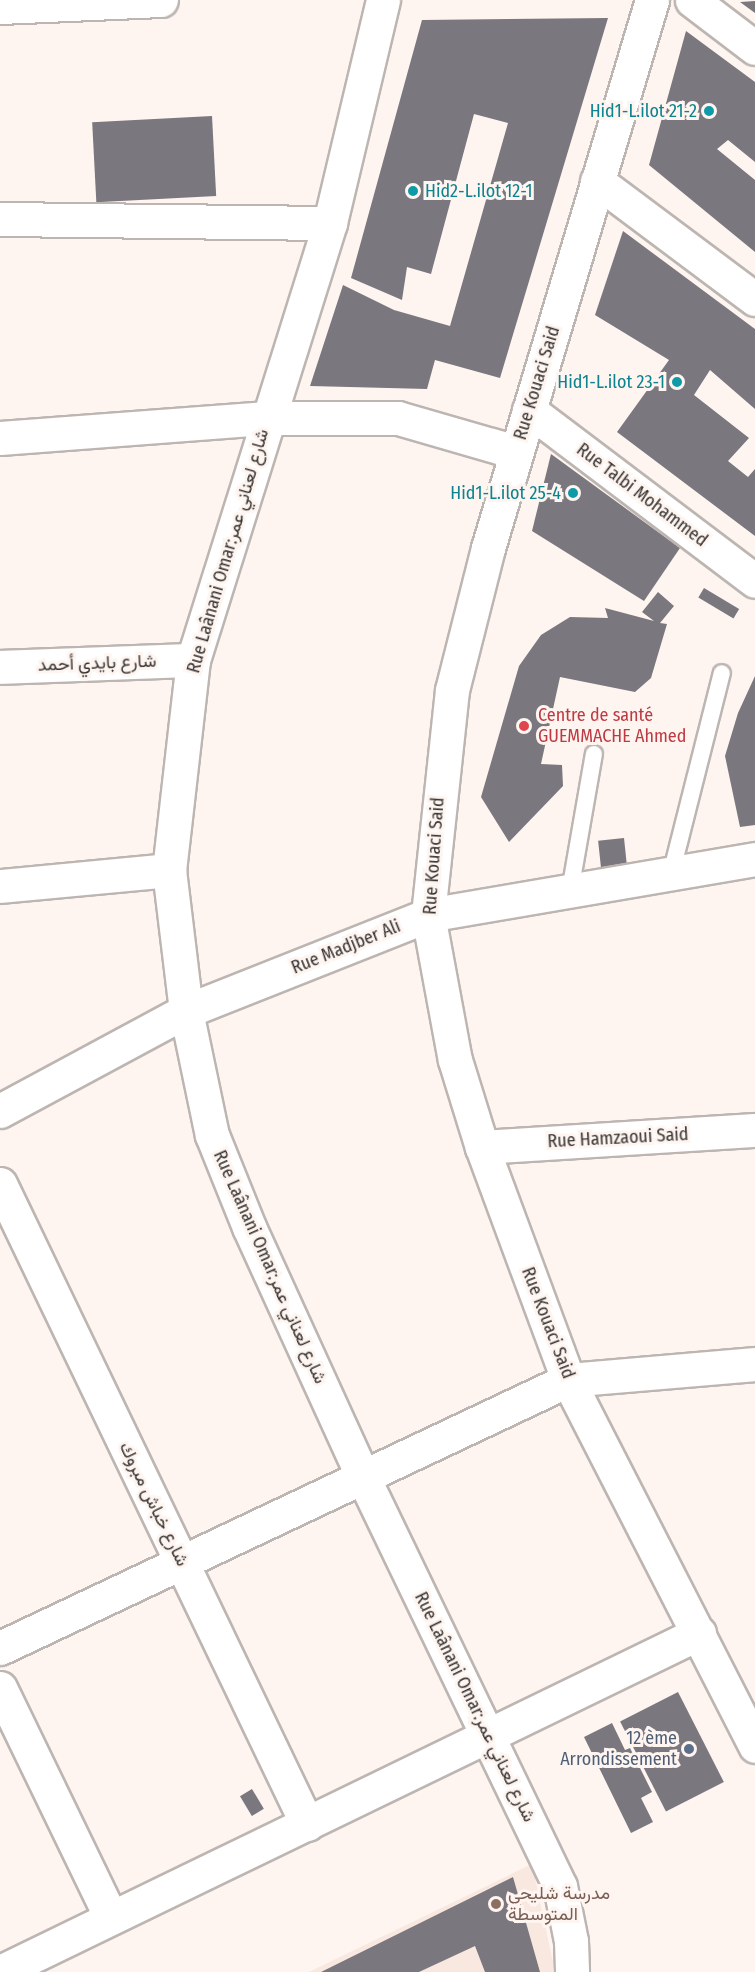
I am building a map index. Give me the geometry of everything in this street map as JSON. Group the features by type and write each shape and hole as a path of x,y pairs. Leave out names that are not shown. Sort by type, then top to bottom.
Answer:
{"street":[{"path":"0,7 161,0"},
{"name":"Rue Laânani Omar;شارع لعناني عمر","path":"384,0 330,223 267,418 194,660 169,870 186,1011 212,1135 249,1227 362,1474 560,1886 571,1941 572,1972"},
{"name":"Rue Kouaci Said","path":"652,0 516,452 452,690 428,915 455,1060 482,1146 568,1380 755,1746"},
{"path":"692,0 755,48"},
{"path":"597,180 755,299"},
{"path":"0,219 330,223"},
{"name":"Rue Talbi Mohammed","path":"529,410 755,581"},
{"path":"0,438 267,418 398,417 516,452"},
{"name":"شارع بايدي أحمد","path":"0,667 194,660"},
{"name":"Rue Madjber Ali","path":"0,1111 186,1011 428,915 755,859"},
{"path":"0,886 169,870"},
{"name":"Rue Hamzaoui Said","path":"482,1146 755,1130"},
{"name":"شارع خباش مبروك","path":"0,1184 307,1824"},
{"path":"0,1648 182,1563 362,1474 568,1380 755,1364"},
{"path":"0,1972 490,1737 699,1633"},
{"path":"0,1688 111,1918"}],"lane":[{"path":"671,873 722,673"},
{"path":"570,891 594,754"}],"shaded area":[{"name":"مدرسة شليحي المتوسطة","path":"532,1864 555,1972 309,1972"}],"building":[{"path":"755,1 755,13 740,2"},
{"name":"Hid2-L.ilot 12-1","path":"608,18 500,378 435,360 427,389 310,386 343,285 394,310 450,326 508,123 474,114 431,274 407,267 402,300 351,278 422,20"},
{"name":"Hid1-L.ilot 21-2","path":"686,31 755,82 755,162 728,140 717,149 755,180 755,252 649,165"},
{"path":"212,116 216,196 96,202 92,122"},
{"name":"Hid1-L.ilot 23-1","path":"623,231 755,329 755,409 710,370 694,395 749,438 728,461 748,477 755,469 755,536 617,432 669,360 595,315"},
{"name":"Hid1-L.ilot 25-4","path":"551,454 680,548 644,601 532,531"},
{"path":"704,588 739,609 733,619 698,597"},
{"path":"658,592 674,606 660,623 667,624 651,678 635,692 560,677 541,764 562,765 563,786 509,842 481,797 519,666 541,635 570,617 608,618 605,608 654,621 642,612"},
{"path":"755,676 755,825 740,827 725,756 738,713"},
{"path":"624,838 627,865 601,868 598,841"},
{"path":"678,1692 724,1782 666,1812 620,1722"},
{"path":"612,1723 625,1750 630,1748 652,1792 641,1798 653,1822 631,1833 584,1737"},
{"path":"252,1789 264,1809 252,1816 240,1796"},
{"name":"مدرسة شليحي المتوسطة","path":"513,1877 540,1972 485,1972 475,1946 419,1972 321,1972"}],"place":[{"name":"Hid1-L.ilot 21-2","path":"709,111"},
{"name":"Hid2-L.ilot 12-1","path":"413,191"},
{"name":"Hid1-L.ilot 23-1","path":"677,382"},
{"name":"Hid1-L.ilot 25-4","path":"573,493"},
{"name":"Centre de santé GUEMMACHE Ahmed","path":"524,726"},
{"name":"12 ème Arrondissement","path":"689,1749"},
{"name":"مدرسة شليحي المتوسطة","path":"496,1904"}]}
